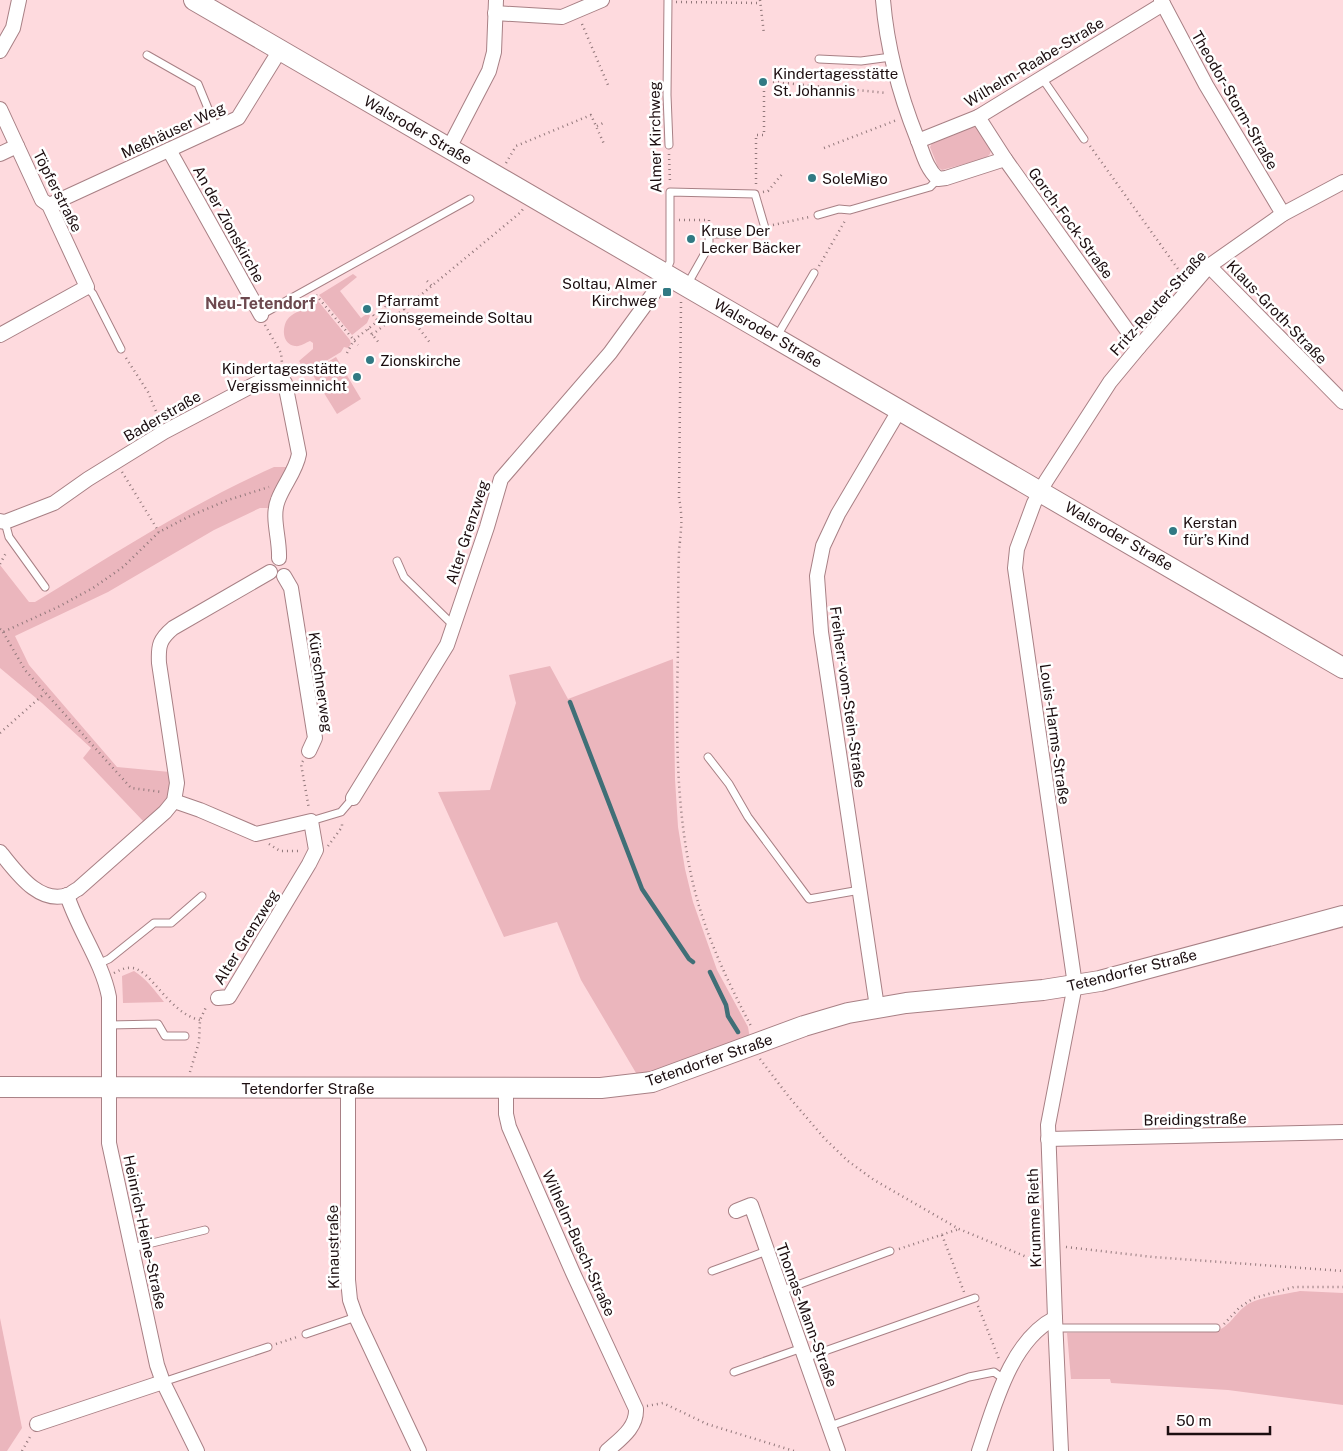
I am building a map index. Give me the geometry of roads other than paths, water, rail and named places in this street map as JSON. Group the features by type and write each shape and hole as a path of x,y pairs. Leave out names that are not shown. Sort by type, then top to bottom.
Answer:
{"street":[{"path":"0,51 13,28 18,0"},
{"name":"Walsroder Straße","path":"194,0 665,273 684,292 900,409 1038,497 1343,668"},
{"path":"449,148 489,71 494,52 495,7 562,17 602,0"},
{"path":"883,0 891,57 901,94 924,159 932,174 938,179 946,178 1005,159"},
{"name":"Wilhelm-Raabe-Straße","path":"918,141 978,117 1162,2"},
{"name":"Theodor-Storm-Straße","path":"1162,2 1206,84 1283,214"},
{"name":"Meßhäuser Weg","path":"49,205 238,118 280,50"},
{"name":"Töpferstraße","path":"0,109 42,200 49,205 87,287"},
{"name":"Gorch-Fock-Straße","path":"978,117 1005,159 1139,347"},
{"path":"0,154 17,146"},
{"name":"An der Zionskirche","path":"169,150 261,315"},
{"name":"Fritz-Reuter-Straße","path":"1038,497 1110,382 1209,266 1283,214 1343,182"},
{"name":"Klaus-Groth-Straße","path":"1209,266 1343,402"},
{"name":"Alter Grenzweg","path":"353,798 447,645 487,527 501,479 610,353 654,294 665,273"},
{"path":"0,335 87,287"},
{"name":"Baderstraße","path":"3,521 54,504 164,432 274,374 280,376 285,383 299,454 297,463 277,501 276,517 280,546 279,558"},
{"name":"Freiherr-vom-Stein-Straße","path":"877,1007 821,632 817,576 823,546 838,514 900,409"},
{"name":"Louis-Harms-Straße","path":"1038,497 1017,549 1015,568 1076,985"},
{"name":"Kürschnerweg","path":"277,574 287,573 289,567 286,561 279,558"},
{"path":"0,852 35,890 46,894 67,895 78,888 165,812 175,798 177,783 159,663 159,650 163,637 173,628 277,574"},
{"name":"Kürschnerweg","path":"277,574 291,588 315,738 309,751"},
{"path":"175,798 256,834 311,821"},
{"name":"Alter Grenzweg","path":"218,998 229,997 309,864 316,850 311,821"},
{"name":"Heinrich-Heine-Straße","path":"67,895 73,913 104,978 109,997 109,1143 157,1365 163,1382 197,1451"},
{"name":"Tetendorfer Straße","path":"0,1087 601,1088 638,1084 652,1082 684,1071 755,1039 848,1013 936,999 1100,981 1343,916"},
{"name":"Krumme Rieth","path":"1061,1451 1048,1125 1076,985"},
{"name":"Kinaustraße","path":"348,1088 348,1280 350,1300 356,1317 419,1451"},
{"name":"Wilhelm-Busch-Straße","path":"506,1088 506,1114 509,1127 573,1273 636,1408 637,1418 630,1429 607,1451"},
{"name":"Breidingstraße","path":"1048,1139 1343,1132"},
{"name":"Thomas-Mann-Straße","path":"736,1211 751,1205 838,1451"},
{"path":"979,1451 1006,1375 1020,1351 1044,1324 1055,1323"},
{"path":"37,1424 163,1382"}],"lane":[{"name":"Almer Kirchweg","path":"668,1 667,95 669,145"},
{"path":"147,55 198,84 216,128"},
{"path":"819,59 861,61 891,57"},
{"path":"1041,78 1084,139"},
{"path":"818,215 839,209 850,210 930,187 938,179"},
{"name":"Almer Kirchweg","path":"665,273 670,262 670,192 755,194 765,228"},
{"path":"261,315 470,199"},
{"path":"684,292 708,246 709,234 735,234"},
{"path":"780,331 814,273"},
{"path":"87,287 93,294 121,349"},
{"path":"3,521 9,538 45,587"},
{"path":"397,561 404,577 453,625"},
{"path":"708,757 729,784 748,817 809,899 860,890"},
{"path":"311,821 341,812 353,798"},
{"path":"98,964 109,959 154,923 171,923 202,896"},
{"path":"109,1025 158,1024 166,1036 185,1036"},
{"path":"132,1248 205,1230"},
{"path":"712,1271 767,1251"},
{"path":"781,1291 890,1251"},
{"path":"734,1372 803,1353 975,1298"},
{"path":"306,1334 356,1317"},
{"path":"1055,1323 1216,1328"},
{"path":"163,1382 268,1347"},
{"path":"830,1426 969,1377 994,1372 1006,1375"}],"waterway":[{"path":"570,702 642,889 689,959 693,962"},
{"path":"710,972 726,1005 728,1016 738,1032"}],"place":[{"name":"Kindertagesstätte St. Johannis","path":"763,82"},
{"name":"SoleMigo","path":"812,178"},
{"name":"Kruse Der Lecker Bäcker","path":"691,239"},
{"name":"Soltau, Almer Kirchweg","path":"667,292"},
{"name":"Pfarramt Zionsgemeinde Soltau","path":"367,309"},
{"name":"Zionskirche","path":"370,360"},
{"name":"Kindertagesstätte Vergissmeinnicht","path":"357,377"},
{"name":"Kerstan für’s Kind","path":"1173,531"}],"district":[{"name":"Neu-Tetendorf","path":"260,303"}]}
